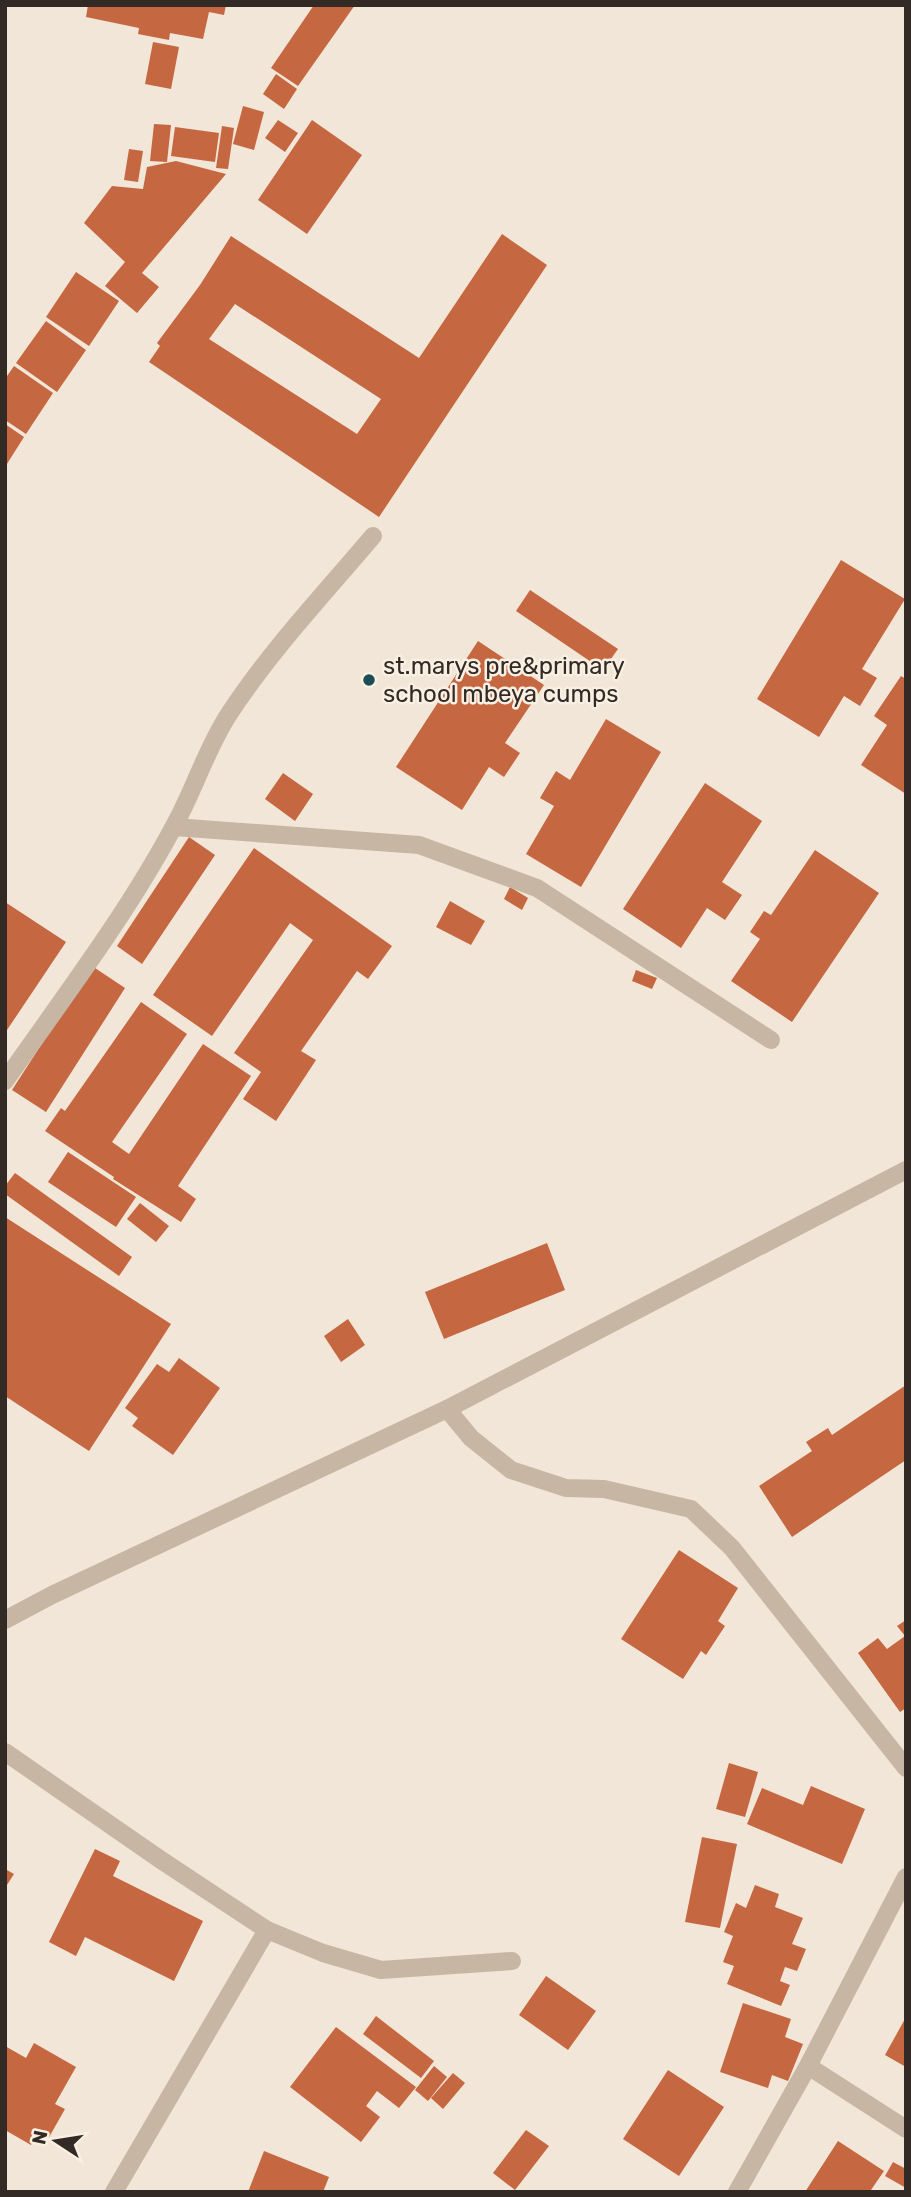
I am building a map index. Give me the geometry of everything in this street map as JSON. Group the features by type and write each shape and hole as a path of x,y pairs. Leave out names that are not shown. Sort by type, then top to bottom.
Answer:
{"street":[{"path":"5,1081 103,940 174,827 228,715 282,643 373,536"},
{"path":"174,827 419,845 537,887 771,1040"},
{"path":"5,1620 52,1595 447,1409 906,1170"},
{"path":"447,1409 471,1438 511,1470 566,1488 604,1489 691,1509 732,1548 906,1768"},
{"path":"5,1752 267,1930 323,1953 381,1970 512,1961"},
{"path":"737,2192 808,2066 906,1877"},
{"path":"114,2192 267,1930"},
{"path":"808,2066 906,2129"}],"building":[{"path":"88,5 226,5 224,15 209,12 203,39 170,33 169,40 138,34 139,28 86,17"},
{"path":"314,5 355,5 298,86 271,68"},
{"path":"153,42 179,47 171,89 145,84"},
{"path":"276,74 297,89 284,109 263,94"},
{"path":"243,106 264,112 254,150 233,144"},
{"path":"278,120 298,133 285,152 265,138"},
{"path":"312,120 362,155 307,234 258,200"},
{"path":"154,124 171,125 167,162 150,161"},
{"path":"222,126 234,128 228,169 216,168"},
{"path":"175,127 219,133 215,162 171,156"},
{"path":"129,149 143,151 138,182 124,180"},
{"path":"176,161 226,174 142,273 159,287 137,313 105,286 125,262 84,223 112,186 143,189 147,167"},
{"path":"502,234 547,265 379,517 149,362 160,346 157,343 200,285 231,236 419,358","holes":["235,304 381,399 357,434 209,339"]},
{"path":"76,272 119,301 89,346 46,317"},
{"path":"46,321 86,350 57,392 16,363"},
{"path":"14,366 53,393 26,434 5,420 5,379"},
{"path":"5,424 24,437 5,467"},
{"path":"841,560 905,599 862,669 877,678 860,706 844,696 819,737 757,699"},
{"path":"530,590 618,649 603,670 516,611"},
{"path":"478,641 544,685 505,743 520,753 504,777 489,767 462,810 396,767"},
{"path":"901,676 906,679 906,794 861,765 887,725 874,716"},
{"path":"606,719 661,752 581,887 526,854 554,806 540,798 556,771 570,780"},
{"path":"283,773 313,794 295,821 265,799"},
{"path":"705,783 762,821 722,882 742,895 725,920 707,908 681,948 623,909"},
{"path":"189,837 215,855 142,964 117,946"},
{"path":"254,848 392,946 368,979 357,971 301,1051 316,1060 276,1121 243,1099 261,1072 234,1053 313,940 290,923 212,1036 153,995"},
{"path":"815,850 879,893 792,1022 731,981 760,939 750,932 764,911 771,915"},
{"path":"510,887 528,898 522,910 504,899"},
{"path":"450,901 485,921 471,945 436,927"},
{"path":"5,902 66,942 5,1033"},
{"path":"92,966 125,988 46,1112 12,1090"},
{"path":"636,970 657,978 652,989 632,981"},
{"path":"141,1002 187,1034 112,1142 129,1154 203,1044 251,1076 178,1186 196,1199 181,1222 45,1131 61,1108 65,1111"},
{"path":"68,1152 136,1197 116,1227 48,1182"},
{"path":"15,1173 132,1257 119,1276 5,1194 5,1186"},
{"path":"140,1203 169,1226 156,1242 127,1219"},
{"path":"5,1217 171,1324 89,1451 5,1396"},
{"path":"547,1243 565,1290 444,1339 425,1292"},
{"path":"348,1319 365,1345 341,1362 324,1336"},
{"path":"179,1358 220,1388 173,1455 132,1426 138,1418 125,1408 157,1364 169,1372"},
{"path":"906,1385 906,1460 792,1537 759,1486 812,1451 806,1442 828,1428 832,1435"},
{"path":"679,1550 738,1588 718,1621 725,1626 706,1655 701,1651 683,1679 621,1639"},
{"path":"906,1620 906,1708 900,1712 858,1653 878,1638 887,1649 905,1636 897,1626"},
{"path":"729,1763 758,1772 745,1817 716,1809"},
{"path":"811,1786 865,1809 842,1864 747,1824 762,1788 803,1805"},
{"path":"702,1837 737,1844 720,1928 685,1922"},
{"path":"95,1849 120,1861 113,1876 203,1921 174,1981 85,1937 76,1956 49,1942"},
{"path":"5,1869 14,1874 5,1888"},
{"path":"755,1885 779,1894 775,1907 803,1918 792,1944 806,1949 797,1971 785,1967 780,1981 790,1985 781,2006 727,1984 734,1966 723,1962 733,1936 724,1932 736,1903 746,1908"},
{"path":"546,1976 596,2011 568,2050 519,2015"},
{"path":"743,2003 791,2019 785,2037 803,2044 788,2081 772,2075 768,2088 720,2072"},
{"path":"376,2016 434,2061 421,2078 363,2034"},
{"path":"906,2017 906,2067 885,2055"},
{"path":"336,2027 416,2087 399,2108 377,2091 366,2106 380,2117 361,2142 290,2087"},
{"path":"34,2043 76,2067 55,2104 65,2109 48,2139 38,2133 31,2145 5,2130 5,2046 26,2058"},
{"path":"434,2066 447,2077 428,2101 415,2090"},
{"path":"668,2070 724,2107 679,2176 623,2139"},
{"path":"453,2073 465,2083 443,2109 431,2098"},
{"path":"526,2130 549,2146 515,2190 493,2173"},
{"path":"838,2141 884,2171 871,2190 874,2192 805,2192"},
{"path":"264,2151 329,2177 323,2192 248,2192"},
{"path":"893,2162 906,2169 906,2188 885,2176"}],"place":[{"name":"st.marys pre&primary school mbeya cumps","path":"369,680"}]}
